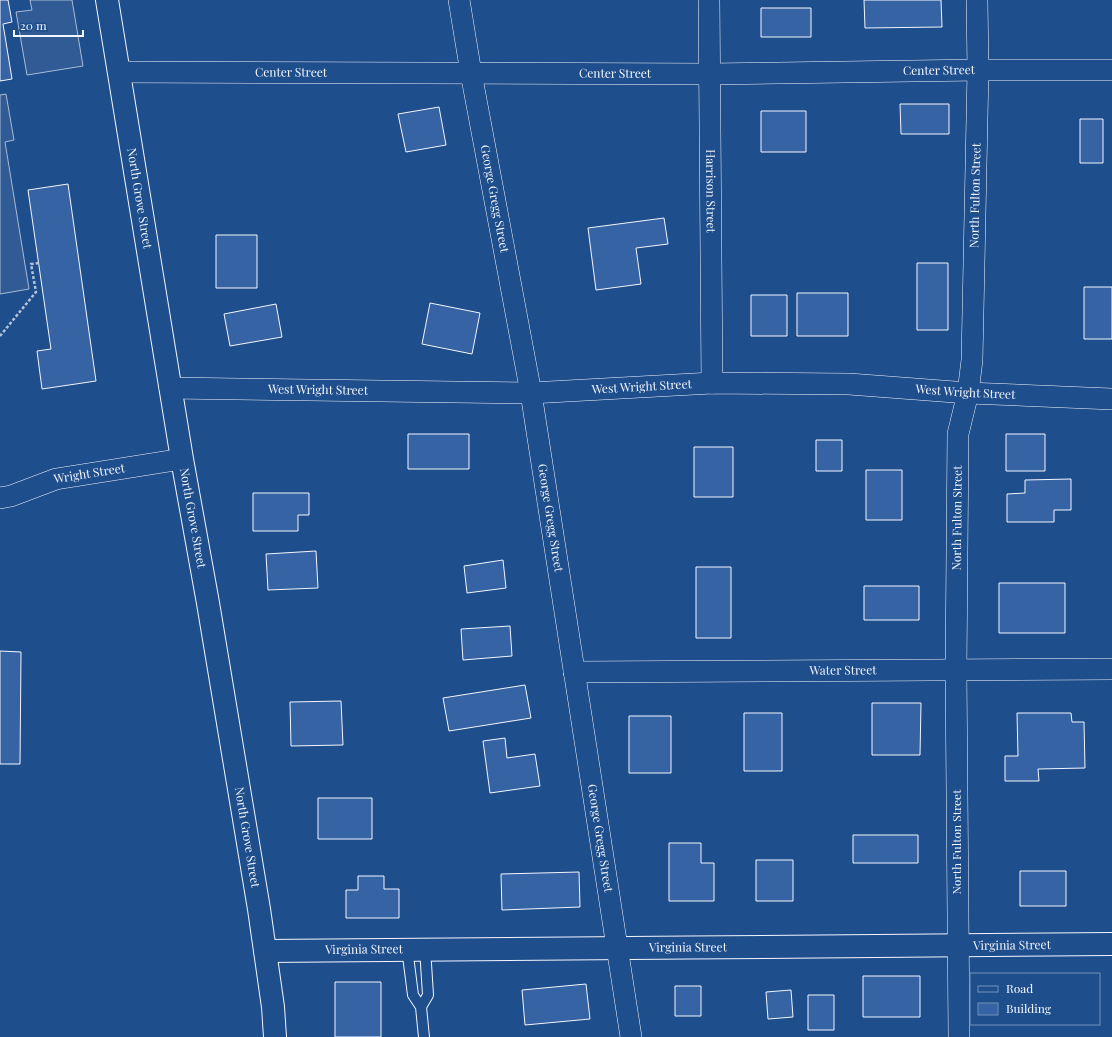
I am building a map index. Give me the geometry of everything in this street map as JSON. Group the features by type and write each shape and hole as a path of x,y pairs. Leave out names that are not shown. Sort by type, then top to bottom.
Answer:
{"main road":[{"name":"North Grove Street","path":"107,0 170,388 208,603 259,909 272,1000 275,1037"},
{"name":"Virginia Street","path":"265,951 416,948 958,947 1112,944"}],"street":[{"name":"George Gregg Street","path":"459,0 471,73 531,393 631,1037"},
{"name":"Harrison Street","path":"709,0 712,383"},
{"name":"North Fulton Street","path":"959,1037 956,670 958,434 968,393 972,360 978,70 977,0"},
{"name":"Center Street","path":"119,72 710,74 978,70 1112,70"},
{"name":"West Wright Street","path":"170,388 531,393 712,383 849,384 968,393 1112,399"},
{"name":"Wright Street","path":"0,498 11,496 56,479 182,459"},
{"name":"Water Street","path":"574,672 1112,669"}],"lane":[{"path":"416,948 413,995 421,1007 424,1037"},
{"path":"416,948 428,995 421,1007"}],"path":[{"path":"0,336 36,292 31,264 38,263"}],"shaded area":[{"path":"30,0 72,0 83,66 27,75 16,12 32,10"},
{"path":"6,94 14,140 5,142 29,289 0,294 0,95"}],"building":[{"path":"0,0 8,0 12,22 3,24 12,79 0,81"},
{"path":"864,0 941,0 942,27 865,28"},
{"path":"761,8 811,8 811,37 761,37"},
{"path":"900,104 949,104 949,134 901,134"},
{"path":"439,107 446,145 406,152 398,114"},
{"path":"761,111 806,111 806,152 761,152"},
{"path":"1080,119 1103,119 1103,163 1080,163"},
{"path":"68,184 96,381 42,389 37,351 51,349 28,190"},
{"path":"664,218 668,244 636,248 641,284 596,290 588,228"},
{"path":"216,235 257,235 257,288 216,288"},
{"path":"917,263 948,263 948,330 917,330"},
{"path":"1084,287 1112,287 1112,339 1084,339"},
{"path":"797,293 848,293 848,336 797,336"},
{"path":"751,295 787,295 787,336 751,336"},
{"path":"430,303 480,313 472,354 422,344"},
{"path":"276,304 282,337 230,346 224,314"},
{"path":"408,434 469,434 469,469 408,469"},
{"path":"1006,434 1045,434 1045,471 1006,471"},
{"path":"816,440 842,440 842,471 816,471"},
{"path":"694,447 733,447 733,497 694,497"},
{"path":"866,470 902,470 902,520 866,520"},
{"path":"1071,479 1071,510 1054,510 1054,522 1007,522 1007,494 1025,493 1025,480"},
{"path":"253,493 309,493 309,515 298,515 298,531 253,531"},
{"path":"316,551 318,588 268,590 266,554"},
{"path":"503,560 506,588 467,593 464,566"},
{"path":"696,567 731,567 731,638 696,638"},
{"path":"999,583 1065,583 1065,633 999,633"},
{"path":"864,586 919,586 919,620 864,620"},
{"path":"510,626 512,656 463,660 461,629"},
{"path":"0,651 21,652 20,764 0,764"},
{"path":"525,685 531,718 449,731 443,698"},
{"path":"341,701 343,745 291,746 290,702"},
{"path":"872,703 921,703 920,755 872,755"},
{"path":"744,713 782,713 782,771 744,771"},
{"path":"1017,713 1071,713 1072,722 1084,722 1085,768 1038,769 1039,781 1005,781 1005,756 1018,756"},
{"path":"629,716 671,716 671,773 629,773"},
{"path":"505,738 507,758 535,754 540,786 490,793 483,741"},
{"path":"318,798 372,798 372,839 318,839"},
{"path":"853,835 918,835 918,863 853,863"},
{"path":"669,843 701,843 701,863 714,863 714,901 669,901"},
{"path":"756,860 793,860 793,901 756,901"},
{"path":"1020,871 1066,871 1066,906 1020,906"},
{"path":"579,872 580,907 502,910 501,874"},
{"path":"358,876 384,876 384,889 399,889 399,918 346,918 346,890 358,890"},
{"path":"863,976 920,976 920,1017 863,1017"},
{"path":"335,982 381,982 381,1037 335,1037"},
{"path":"586,984 590,1019 525,1025 522,990"},
{"path":"675,986 701,986 701,1016 675,1016"},
{"path":"791,990 793,1017 768,1019 766,992"},
{"path":"808,995 834,995 834,1030 808,1030"}]}
